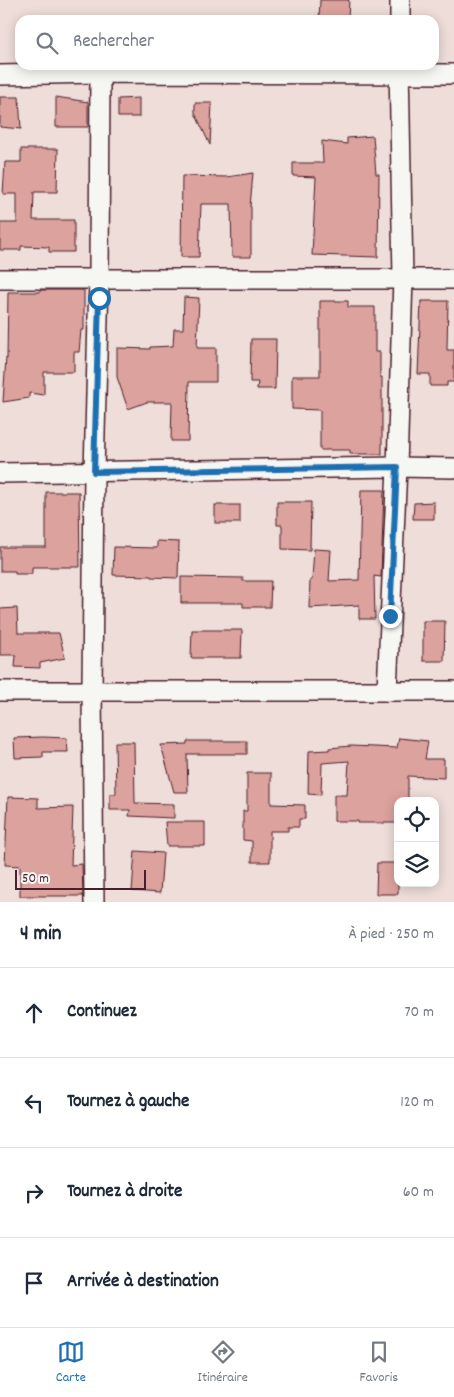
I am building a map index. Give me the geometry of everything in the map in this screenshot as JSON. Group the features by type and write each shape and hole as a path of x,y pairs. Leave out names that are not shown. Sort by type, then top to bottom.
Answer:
{"street":[{"path":"400,0 400,15"},
{"path":"0,75 324,70"},
{"path":"387,691 403,278 399,70"},
{"path":"410,70 454,74"},
{"path":"94,902 92,692 94,472 99,279 100,73"},
{"path":"0,279 454,279"},
{"path":"0,473 397,467 454,468"},
{"path":"0,691 454,692"}],"building":[{"path":"320,0 349,0 348,15 319,15"},
{"path":"0,97 19,97 21,129 0,127"},
{"path":"56,97 88,102 88,127 56,127"},
{"path":"139,98 139,117 118,117 118,99"},
{"path":"195,103 212,103 210,145 195,113"},
{"path":"373,136 376,174 379,174 378,257 312,255 316,177 293,176 293,163 323,163 322,141 347,144 347,138"},
{"path":"21,149 58,149 57,192 34,192 33,220 74,220 74,252 49,252 49,247 21,246 21,250 0,250 0,223 17,223 17,194 3,194 5,162 21,162"},
{"path":"253,173 250,207 251,257 232,257 231,204 201,204 199,257 181,257 182,176 227,177"},
{"path":"40,290 84,290 84,330 81,330 79,352 74,352 74,372 44,372 44,395 29,393 29,398 3,402 7,359 8,292 40,292"},
{"path":"184,297 199,298 197,348 216,348 216,382 189,382 188,441 171,441 172,402 147,402 128,409 117,377 117,348 150,349 150,347 173,346 174,329 183,329"},
{"path":"320,301 348,301 348,307 375,307 375,352 380,352 380,377 382,377 382,454 350,454 350,450 320,450 320,410 292,409 292,376 320,376"},
{"path":"421,301 448,301 447,350 454,350 454,382 447,382 447,386 430,386 430,374 418,374"},
{"path":"251,339 276,339 275,389 257,389 258,382 250,382"},
{"path":"361,490 384,490 381,577 374,576 375,619 359,619 359,605 309,608 314,549 331,550 329,581 359,580"},
{"path":"46,492 79,492 80,567 32,567 32,574 15,574 15,571 0,571 0,547 46,547"},
{"path":"277,502 311,502 310,550 282,549 282,525 277,525"},
{"path":"434,502 434,519 413,519 414,503"},
{"path":"215,505 240,505 240,523 215,523"},
{"path":"157,541 179,542 178,578 113,575 114,547 157,548"},
{"path":"181,577 243,578 243,581 271,581 270,607 243,607 243,603 181,603"},
{"path":"17,608 18,633 59,633 65,658 40,663 40,668 15,667 16,655 0,655 0,609"},
{"path":"423,621 445,621 444,661 423,661"},
{"path":"192,630 242,630 241,658 191,658"},
{"path":"14,738 67,738 68,752 43,752 43,757 15,758"},
{"path":"399,738 428,741 425,759 444,759 444,778 408,776 408,797 394,797 394,823 334,821 334,795 347,795 349,761 322,763 321,795 308,794 309,751 351,746 397,748"},
{"path":"187,741 247,741 247,754 187,754 188,792 174,792 161,745 187,744"},
{"path":"115,742 134,742 135,803 174,804 174,818 129,816 130,810 110,810 110,794 116,794"},
{"path":"247,773 271,773 271,804 305,805 305,819 299,819 299,827 288,827 288,831 270,831 270,862 252,862 252,841 243,840 243,811 247,811"},
{"path":"8,797 38,798 38,808 73,807 71,865 82,864 83,896 20,896 20,866 5,865"},
{"path":"165,822 205,822 205,846 167,846"},
{"path":"135,851 163,853 160,893 132,891"},
{"path":"377,863 394,863 394,887 398,887 398,894 376,894"}],"route":[{"path":"99,298 94,472 397,467 390,616"}]}
